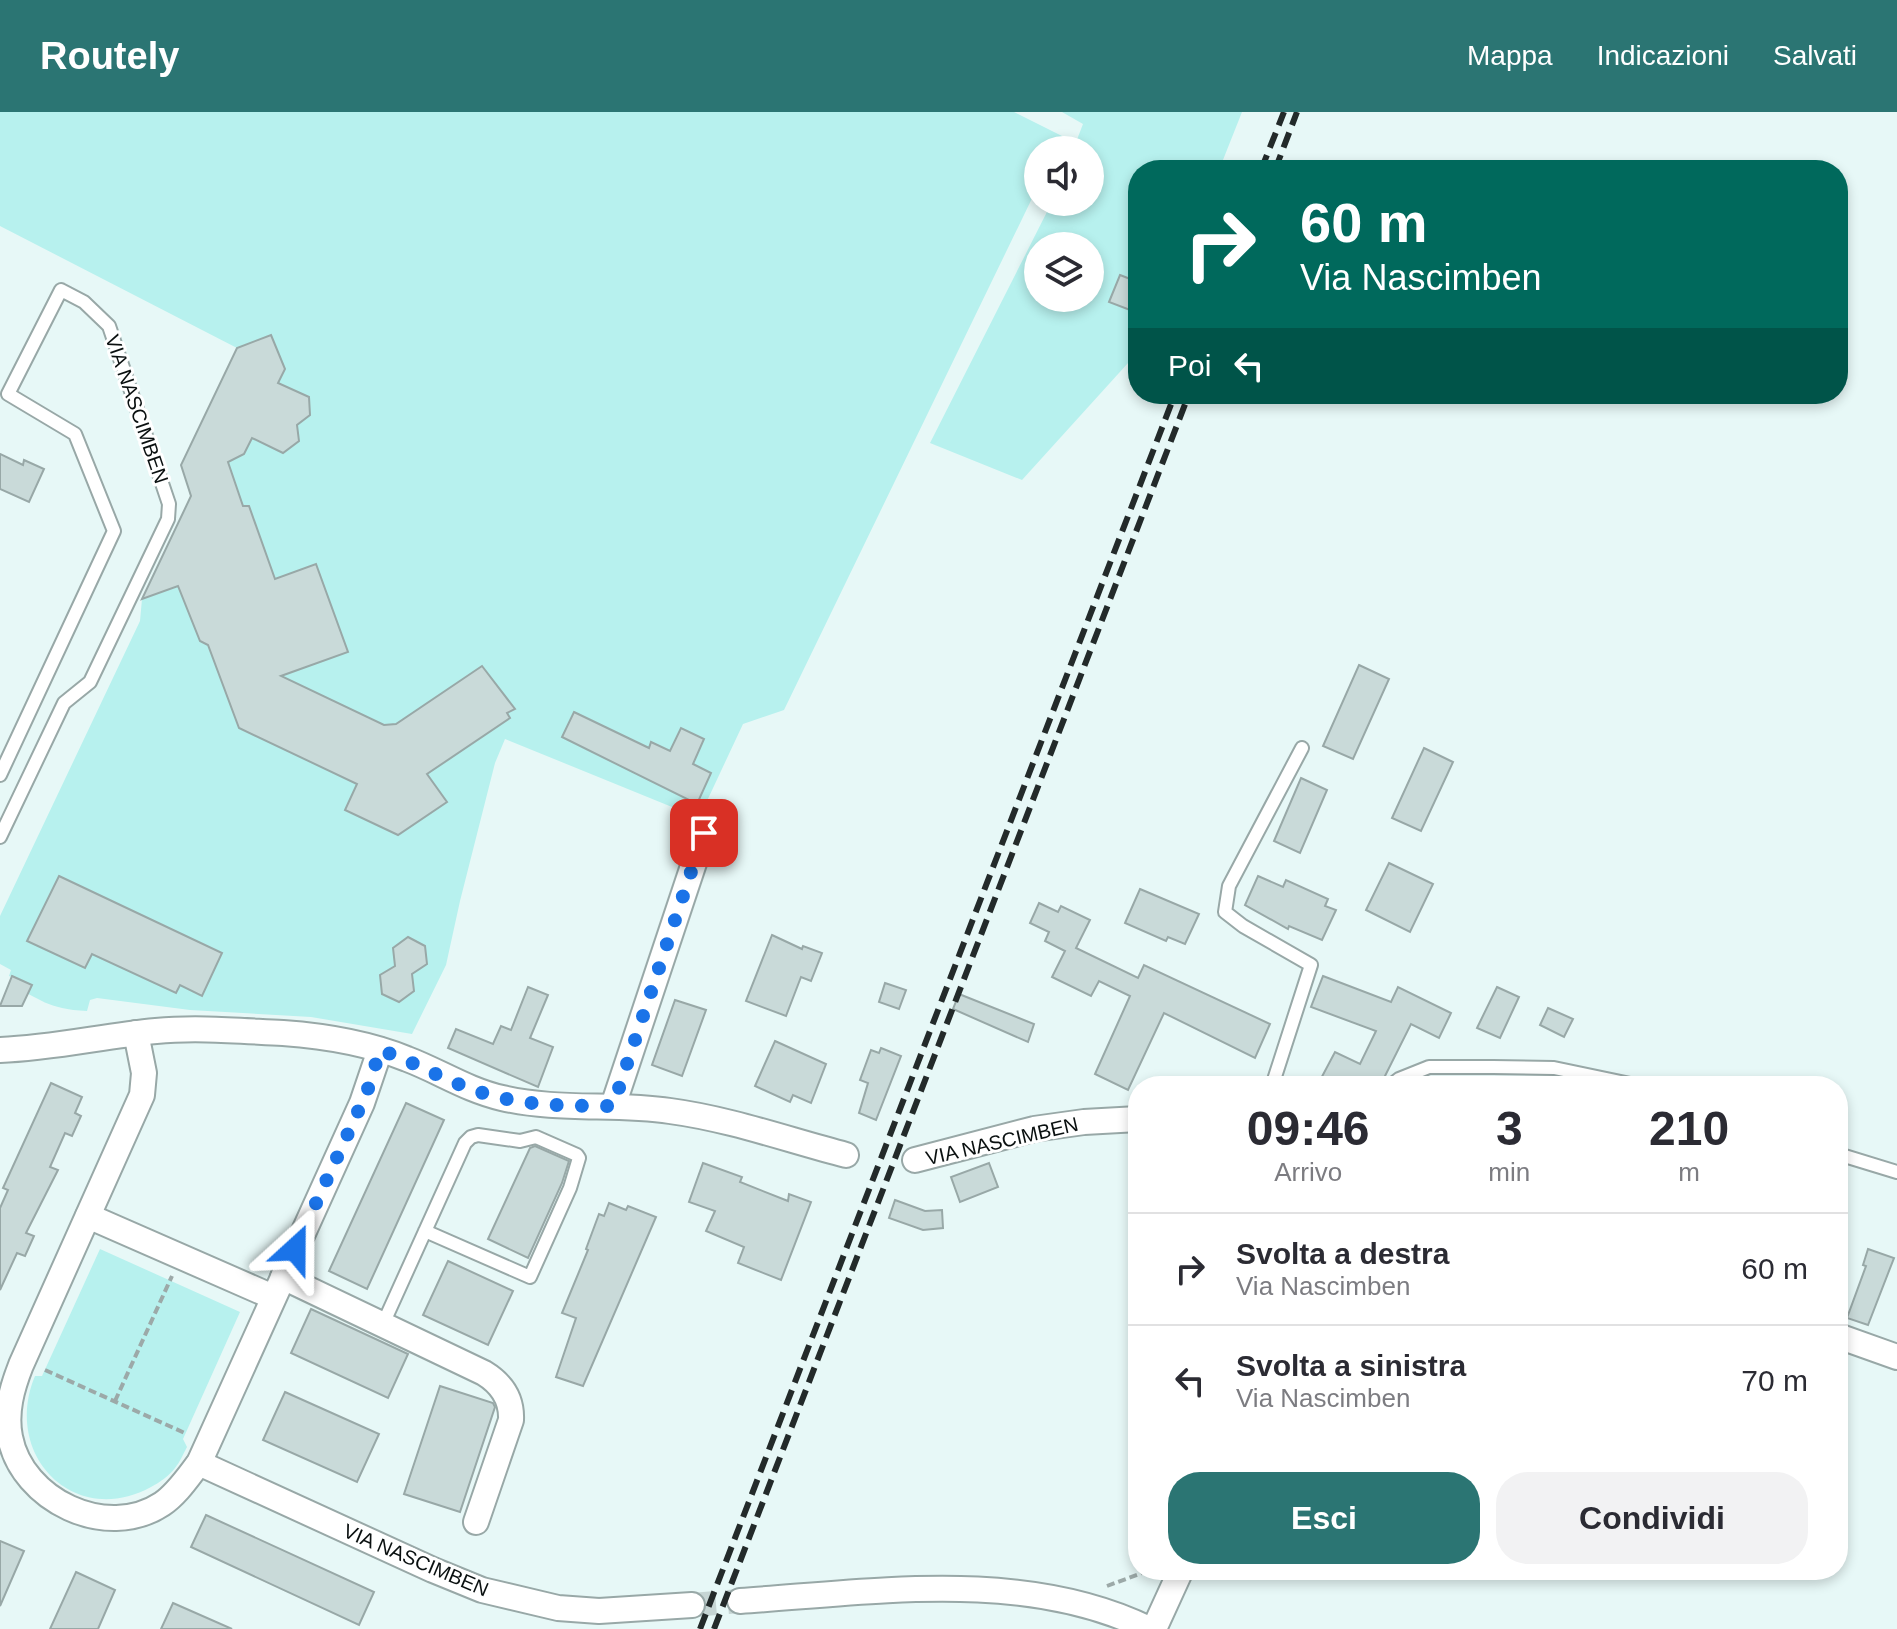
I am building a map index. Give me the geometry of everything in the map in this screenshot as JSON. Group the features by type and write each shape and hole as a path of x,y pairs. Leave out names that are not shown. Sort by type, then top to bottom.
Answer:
{"street":[{"path":"613,1106 704,833"},
{"path":"0,1050 40,1049 136,1033 182,1029 338,1040 407,1059 459,1084 503,1099 562,1106 670,1111 846,1155"},
{"path":"136,1033 144,1073 142,1095 12,1387 8,1416 17,1461 31,1480 49,1498 85,1514 104,1517 123,1517 161,1505 182,1486 199,1463 367,1092 380,1050"},
{"name":"VIA NASCIMBEN","path":"915,1160 1034,1129 1128,1120"},
{"path":"88,1216 383,1324 492,1378 511,1406 509,1432 476,1522"},
{"path":"1848,1340 1897,1357"},
{"name":"VIA NASCIMBEN","path":"199,1463 482,1590 558,1608 599,1611 692,1605"},
{"path":"740,1601 929,1589 988,1591 1083,1603 1152,1629 1176,1580"}],"lane":[{"name":"VIA NASCIMBEN","path":"0,775 114,531 75,434 8,394 61,290 84,302 109,326 169,504 168,519 90,682 64,703 0,837"},
{"path":"1275,1076 1311,965 1243,926 1225,912 1229,886 1302,748"},
{"path":"1406,1076 1429,1067 1493,1067 1554,1068 1592,1076"},
{"path":"383,1324 425,1231 465,1143 471,1137 478,1135 520,1141 536,1137 579,1158 570,1188 530,1277 425,1231"},
{"path":"1848,1157 1897,1172"}],"path":[{"path":"115,1401 172,1276"},
{"path":"43,1369 189,1435"}],"shaded area":[{"path":"0,112 1014,112 1062,136 1024,136 1024,215 784,710 743,724 699,818 505,739 495,763 446,965 412,1034 311,1017 190,1010 97,998 90,1000 87,1011 73,1010 45,1002 8,984 12,977 9,976 11,970 0,964 0,916 140,621 142,599 191,496 181,465 237,348 0,226"},
{"path":"1062,112 1242,112 1223,160 1128,160 1128,363 1022,480 930,443 1024,257 1024,312 1104,312 1104,232 1037,232 1045,216 1104,216 1104,136 1078,136 1083,124"},
{"path":"100,1249 240,1312 183,1439 187,1447 178,1463 170,1474 151,1487 123,1498 96,1498 72,1491 52,1477 37,1457 28,1433 27,1405 35,1376 42,1376"}],"building":[{"path":"1120,275 1128,278 1128,309 1109,302"},
{"path":"271,335 285,369 278,383 309,397 310,415 297,425 299,441 283,453 252,438 244,454 228,462 243,506 249,506 275,579 316,564 348,652 281,676 384,725 396,724 482,666 515,709 507,713 510,718 427,774 447,802 398,835 345,810 357,784 239,728 208,645 200,641 178,586 142,599 191,496 181,465 237,348"},
{"path":"0,454 23,465 24,460 44,469 29,502 0,489"},
{"path":"1359,665 1389,679 1353,759 1323,746"},
{"path":"574,712 649,748 651,742 670,751 681,728 704,739 693,764 711,773 697,804 562,737"},
{"path":"1424,748 1453,762 1421,831 1392,818"},
{"path":"1301,778 1327,790 1300,853 1274,841"},
{"path":"1389,863 1433,884 1410,932 1366,910"},
{"path":"59,876 222,953 202,996 180,985 176,993 92,954 85,968 27,941"},
{"path":"1258,876 1283,887 1286,880 1328,899 1325,906 1336,910 1322,940 1289,926 1288,929 1245,905"},
{"path":"1140,889 1199,914 1185,944 1168,937 1166,941 1125,923"},
{"path":"1039,903 1058,912 1061,906 1090,920 1076,948 1138,978 1144,965 1270,1024 1255,1058 1164,1013 1135,1076 1128,1076 1128,1090 1095,1074 1130,996 1099,981 1091,996 1052,977 1065,951 1045,941 1049,932 1030,923"},
{"path":"772,935 802,949 803,946 822,953 811,981 801,977 786,1016 746,1001"},
{"path":"408,937 425,946 427,964 412,974 414,991 399,1002 382,994 380,975 395,966 393,948"},
{"path":"12,976 32,985 22,1006 0,1006"},
{"path":"1323,976 1391,1002 1398,987 1451,1013 1439,1038 1411,1024 1385,1076 1322,1076 1335,1052 1360,1064 1376,1031 1311,1007"},
{"path":"885,983 906,990 899,1009 879,1002"},
{"path":"528,987 548,995 530,1038 553,1047 538,1087 448,1048 456,1029 493,1044 501,1026 511,1030"},
{"path":"1497,987 1519,997 1500,1038 1477,1028"},
{"path":"959,994 1034,1024 1028,1042 953,1009"},
{"path":"675,1000 706,1010 682,1076 652,1065"},
{"path":"1548,1008 1573,1019 1564,1037 1540,1025"},
{"path":"775,1041 826,1064 811,1103 793,1095 790,1102 755,1086"},
{"path":"881,1048 901,1056 876,1120 859,1113 868,1083 860,1080 871,1050 879,1053"},
{"path":"51,1083 82,1097 75,1113 81,1116 72,1136 65,1133 50,1167 58,1170 26,1233 34,1236 25,1256 17,1253 0,1290 0,1208 8,1190 3,1188"},
{"path":"406,1103 444,1120 367,1289 329,1271"},
{"path":"535,1146 569,1161 528,1258 488,1239 530,1148"},
{"path":"703,1163 742,1177 740,1182 788,1201 789,1194 811,1202 781,1280 738,1263 744,1247 706,1231 715,1211 689,1202"},
{"path":"989,1163 998,1187 960,1202 951,1177"},
{"path":"895,1200 925,1211 942,1210 943,1228 923,1230 889,1218"},
{"path":"609,1203 626,1210 628,1206 656,1217 583,1386 556,1377 576,1318 562,1313 599,1214 604,1216"},
{"path":"1868,1249 1894,1258 1868,1325 1848,1318 1866,1266 1863,1265"},
{"path":"448,1261 513,1291 488,1345 423,1315"},
{"path":"311,1309 408,1354 388,1398 291,1353"},
{"path":"440,1386 493,1403 495,1407 460,1512 404,1494"},
{"path":"285,1392 379,1434 357,1482 263,1440"},
{"path":"206,1515 374,1592 359,1625 191,1547"},
{"path":"0,1541 24,1551 0,1606"},
{"path":"76,1572 115,1590 98,1629 50,1629"},
{"path":"173,1603 232,1629 161,1629"}],"tunnel":[{"path":"692,1605 740,1601"}],"railway":[{"path":"1265,160 1284,112"},
{"path":"1279,160 1297,112"},
{"path":"700,1629 1171,404"},
{"path":"714,1629 1185,404"}],"route":[{"path":"295,1249 367,1092 380,1050 503,1099 562,1106 613,1106 704,833"}]}
